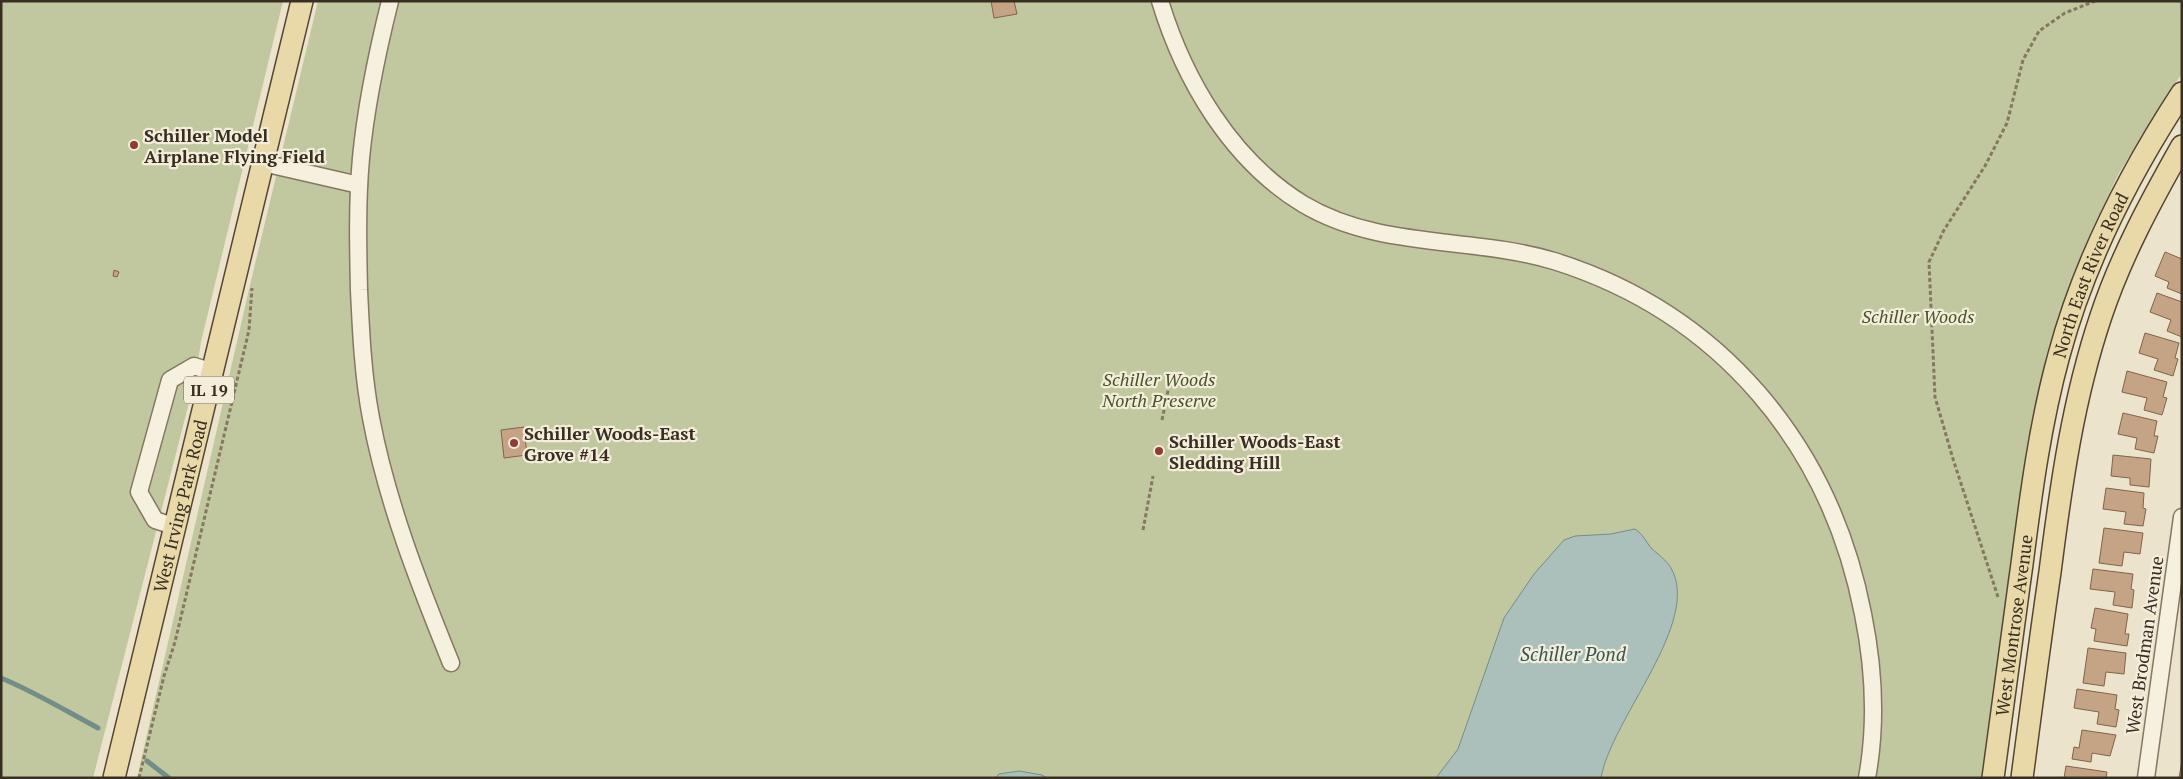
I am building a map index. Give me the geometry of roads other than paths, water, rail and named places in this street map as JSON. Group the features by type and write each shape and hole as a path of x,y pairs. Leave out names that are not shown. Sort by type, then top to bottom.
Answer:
{"main road":[{"name":"West Irving Park Road","path":"114,778 302,1"},
{"name":"North East River Road","path":"2034,474 2039,440 2059,354 2077,298 2099,241 2127,185 2182,93"},
{"name":"North East River Road","path":"2062,478 2085,369 2101,315 2144,213 2182,146"},
{"name":"West Montrose Avenue","path":"1993,778 2034,474"},
{"name":"West Montrose Avenue","path":"2022,778 2062,478"}],"street":[{"path":"390,1 370,90 359,185 360,306 363,350 372,419 405,544 452,663"},
{"path":"1160,1 1180,54 1219,124 1260,171 1303,204 1348,225 1378,233 1409,239 1523,253 1551,260 1602,279 1648,301 1672,316 1709,344 1743,376 1802,451 1828,502 1851,561 1867,631 1872,672 1872,733 1867,778"},
{"path":"262,163 359,185"},
{"path":"176,527 155,520 139,492 170,380 194,366 213,372"},
{"name":"West Brodman Avenue","path":"2146,778 2182,517"}],"water":[{"name":"Schiller Pond","path":"1635,529 1671,568 1677,590 1675,615 1665,643 1608,754 1601,778 1436,778 1458,749 1504,618 1534,574 1564,540 1575,536 1611,534"},
{"path":"1019,771 1042,775 1047,778 995,778 999,774"}],"waterway":[{"path":"1,678 38,695 98,728"},
{"path":"147,761 169,778"}],"place":[{"name":"Schiller Model Airplane Flying Field","path":"134,145"},
{"name":"Schiller Woods-East Grove #14","path":"514,443"},
{"name":"Schiller Woods-East Sledding Hill","path":"1159,451"}],"park label":[{"name":"Schiller Woods","path":"1918,316"},
{"name":"Schiller Woods North Preserve","path":"1159,389"}]}
